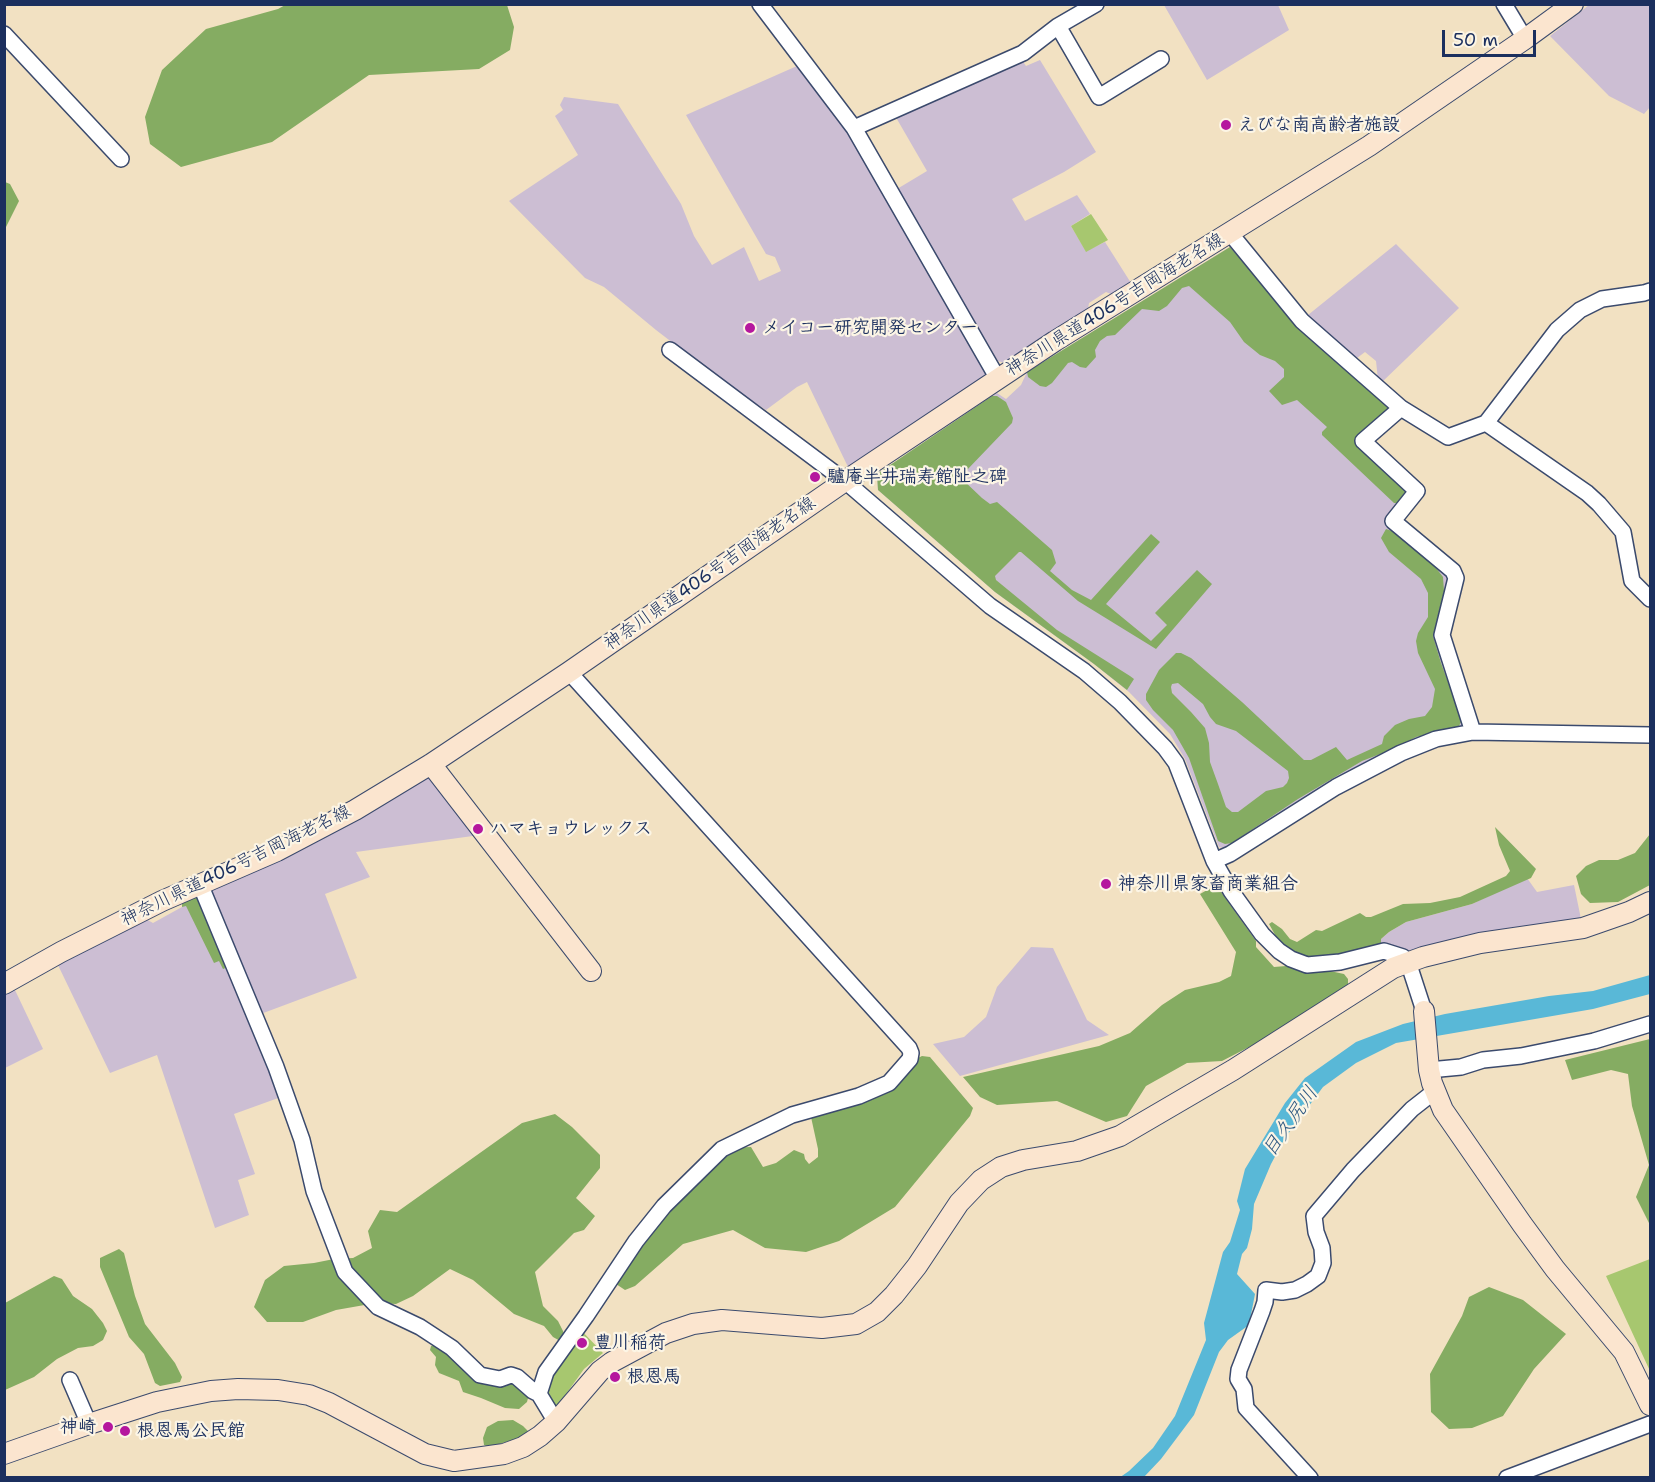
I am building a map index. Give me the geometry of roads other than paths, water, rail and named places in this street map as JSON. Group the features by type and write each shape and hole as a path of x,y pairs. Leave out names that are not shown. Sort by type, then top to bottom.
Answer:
{"street":[{"path":"760,4 854,128 998,379"},
{"path":"854,128 1023,53 1058,26 1096,4"},
{"path":"1504,4 1526,39"},
{"name":"神奈川県道406号吉岡海老名線","path":"4,984 101,931 162,901 277,851 355,810 431,764 569,672 845,481 1055,341 1369,146 1526,39 1573,4"},
{"path":"1058,26 1099,97 1161,59"},
{"path":"4,34 121,159"},
{"path":"1230,233 1302,321 1401,408 1448,437 1486,423 1557,330 1580,310 1602,299 1644,294 1650,291"},
{"path":"670,350 845,481 990,606 1084,671 1120,702 1165,748 1176,763 1214,861 1231,891 1262,934 1279,951 1307,965 1341,962 1384,951 1403,957 1408,962 1424,1011 1429,1066 1435,1091 1443,1110 1555,1269 1624,1352 1650,1405"},
{"path":"1401,408 1363,441 1417,491 1393,522 1453,571 1456,578 1442,635 1473,732"},
{"path":"1486,423 1577,486 1599,504 1623,532 1632,581 1650,599"},
{"path":"539,1394 546,1372 636,1241 664,1206 722,1149 792,1115 859,1095 889,1083 910,1059 911,1053 901,1039 569,672"},
{"path":"1214,861 1230,854 1336,787 1401,753 1436,739 1473,732 1650,735"},
{"path":"431,764 591,971"},
{"path":"200,884 276,1067 302,1140 314,1191 345,1272 378,1307 420,1327 452,1348 480,1375 500,1380 511,1375 517,1377 539,1394 556,1422"},
{"path":"4,1454 158,1402 196,1393 238,1389 278,1390 309,1395 329,1403 425,1454 454,1461 504,1454 523,1447 540,1436 556,1422 588,1383 612,1362 666,1333 693,1324 722,1320 822,1328 856,1324 878,1312 917,1266 959,1203 981,1180 1000,1167 1023,1160 1077,1151 1120,1136 1233,1070 1393,968 1480,943 1583,928 1650,902"},
{"path":"1429,1066 1461,1067 1483,1060 1521,1056 1594,1041 1650,1024"},
{"path":"1310,1478 1246,1408 1244,1389 1238,1379 1239,1370 1262,1311 1266,1290 1282,1292 1295,1290 1318,1276 1323,1263 1322,1248 1316,1232 1314,1216 1353,1170 1412,1109 1435,1091"},
{"path":"70,1380 89,1424"},
{"path":"1507,1478 1650,1424"}],"water":[{"name":"目久尻川","path":"1650,975 1650,994 1593,1009 1396,1043 1356,1063 1323,1087 1285,1138 1254,1204 1252,1229 1237,1274 1255,1294 1249,1325 1228,1340 1219,1352 1194,1415 1161,1459 1144,1477 1119,1478 1153,1448 1175,1416 1206,1340 1204,1323 1223,1252 1230,1242 1240,1210 1237,1201 1245,1169 1285,1103 1305,1078 1356,1042 1403,1024 1445,1014 1549,996 1593,991"}],"place":[{"name":"えびな南高齢者施設","path":"1226,125"},
{"name":"メイコー研究開発センター","path":"750,328"},
{"name":"驢庵半井瑞寿館阯之碑","path":"815,477"},
{"name":"ハマキョウレックス","path":"478,829"},
{"name":"神奈川県家畜商業組合","path":"1106,884"},
{"name":"豊川稲荷","path":"582,1343"},
{"name":"根恩馬","path":"615,1377"},
{"name":"神崎","path":"108,1427"},
{"name":"根恩馬公民館","path":"125,1431"}]}
